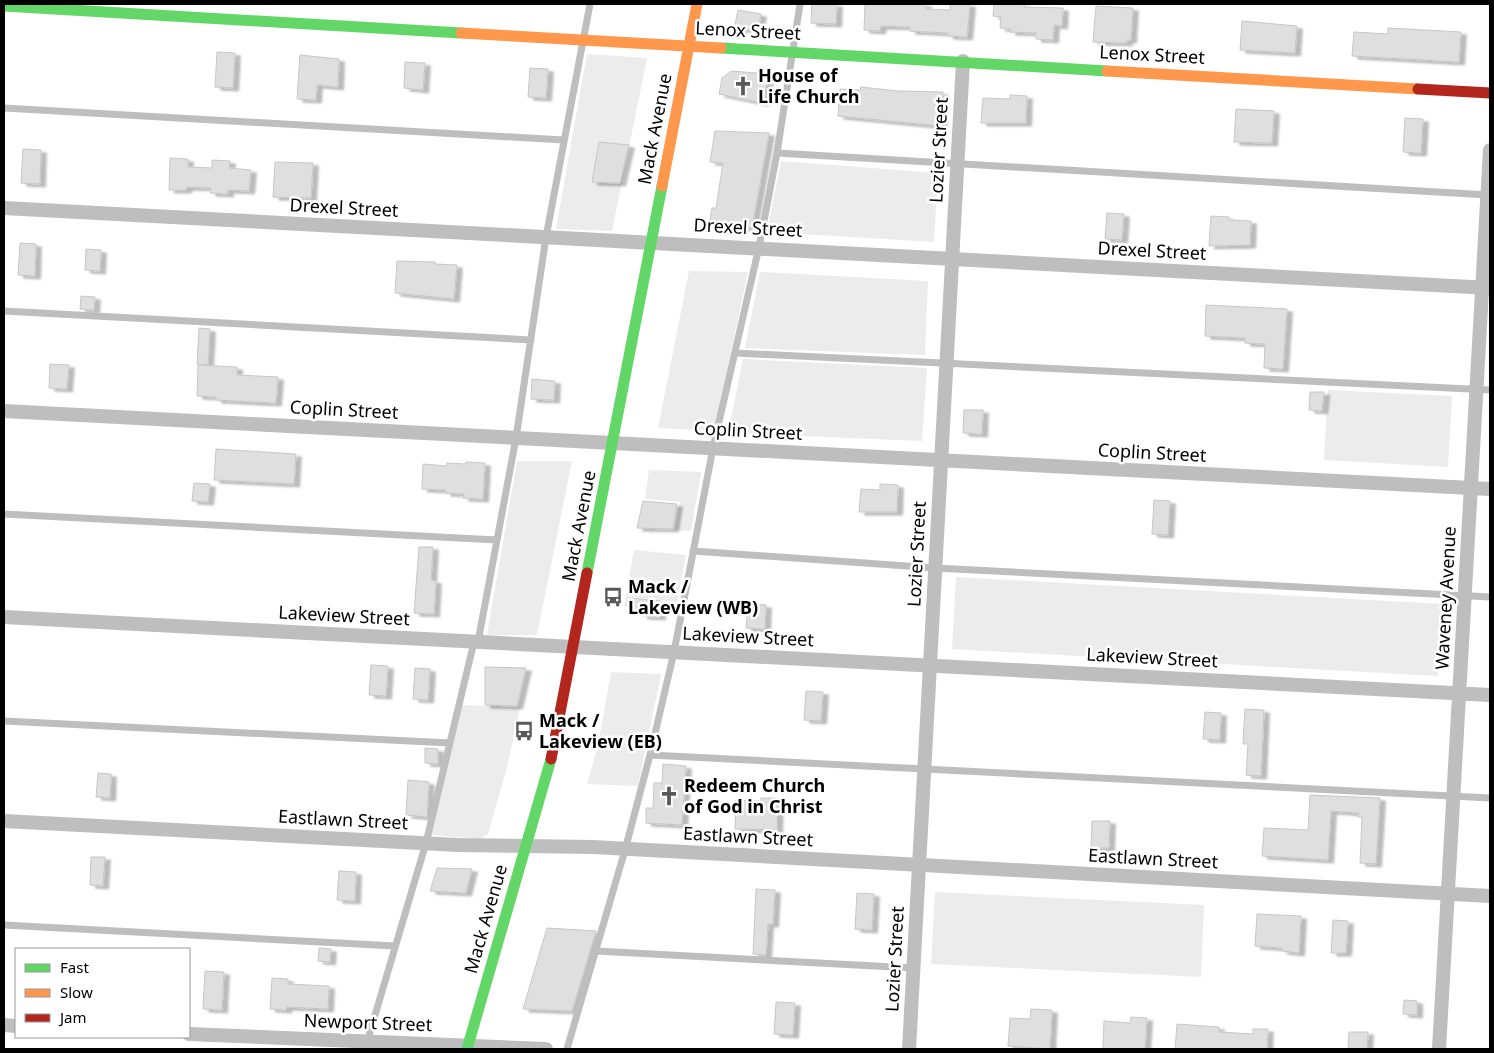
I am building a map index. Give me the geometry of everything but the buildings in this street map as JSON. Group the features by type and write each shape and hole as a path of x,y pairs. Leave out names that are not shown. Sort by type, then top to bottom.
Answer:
{"street":[{"name":"Mack Avenue","path":"467,1048 553,750 697,4"},
{"name":"Lenox Street","path":"4,6 1490,93"},
{"name":"Lozier Street","path":"909,1049 963,61"},
{"name":"Waveney Avenue","path":"1439,1049 1470,488 1483,390 1490,150"},
{"name":"Drexel Street","path":"4,208 1486,288"},
{"name":"Coplin Street","path":"4,411 1490,489"},
{"name":"Lakeview Street","path":"4,617 1490,694"},
{"name":"Eastlawn Street","path":"4,821 426,843 625,850 1490,896"},
{"name":"Newport Street","path":"190,1034 366,1046 546,1049"}],"lane":[{"path":"366,1046 426,843 476,642 516,438 546,237 590,4"},
{"path":"567,1049 625,850 674,652 714,448 759,248 777,153 800,4"},
{"path":"4,108 564,140"},
{"path":"777,153 1489,195"},
{"path":"4,311 531,340"},
{"path":"735,353 1483,390"},
{"path":"4,514 497,540"},
{"path":"693,551 935,568 1490,597"},
{"path":"4,720 450,743"},
{"path":"650,755 1490,798"},
{"path":"4,925 395,946"},
{"path":"596,951 913,968"}],"shaded area":[{"path":"587,54 647,58 612,231 556,229"},
{"path":"781,161 938,173 934,242 767,232"},
{"path":"689,271 748,272 714,431 658,428"},
{"path":"760,272 928,281 925,355 745,348"},
{"path":"743,359 927,368 922,441 728,433"},
{"path":"1328,390 1452,396 1448,467 1324,460"},
{"path":"517,461 572,461 537,635 487,635"},
{"path":"649,470 701,472 691,531 675,530 680,502 645,499"},
{"path":"634,550 686,555 677,602 630,597 629,607 624,606"},
{"path":"956,577 1443,604 1438,676 952,649"},
{"path":"611,672 661,674 638,786 587,784 598,746"},
{"path":"460,705 520,707 507,767 488,834 480,839 431,835"},
{"path":"935,892 1204,905 1201,977 931,964"}],"traffic: fast":[{"path":"4,6 461,33"},
{"path":"721,48 1107,71"},
{"path":"587,573 662,186"},
{"path":"467,1049 551,759"}],"traffic: slow":[{"path":"662,186 697,4"},
{"path":"461,33 721,48"},
{"path":"1107,71 1418,89"}],"traffic: jam":[{"path":"1418,89 1490,93"},
{"path":"551,759 587,573"}],"place":[{"name":"House of Life Church","path":"743,86"},
{"name":"Mack / Lakeview (WB)","path":"613,597"},
{"name":"Mack / Lakeview (EB)","path":"524,731"},
{"name":"Redeem Church of God in Christ","path":"669,796"}]}
